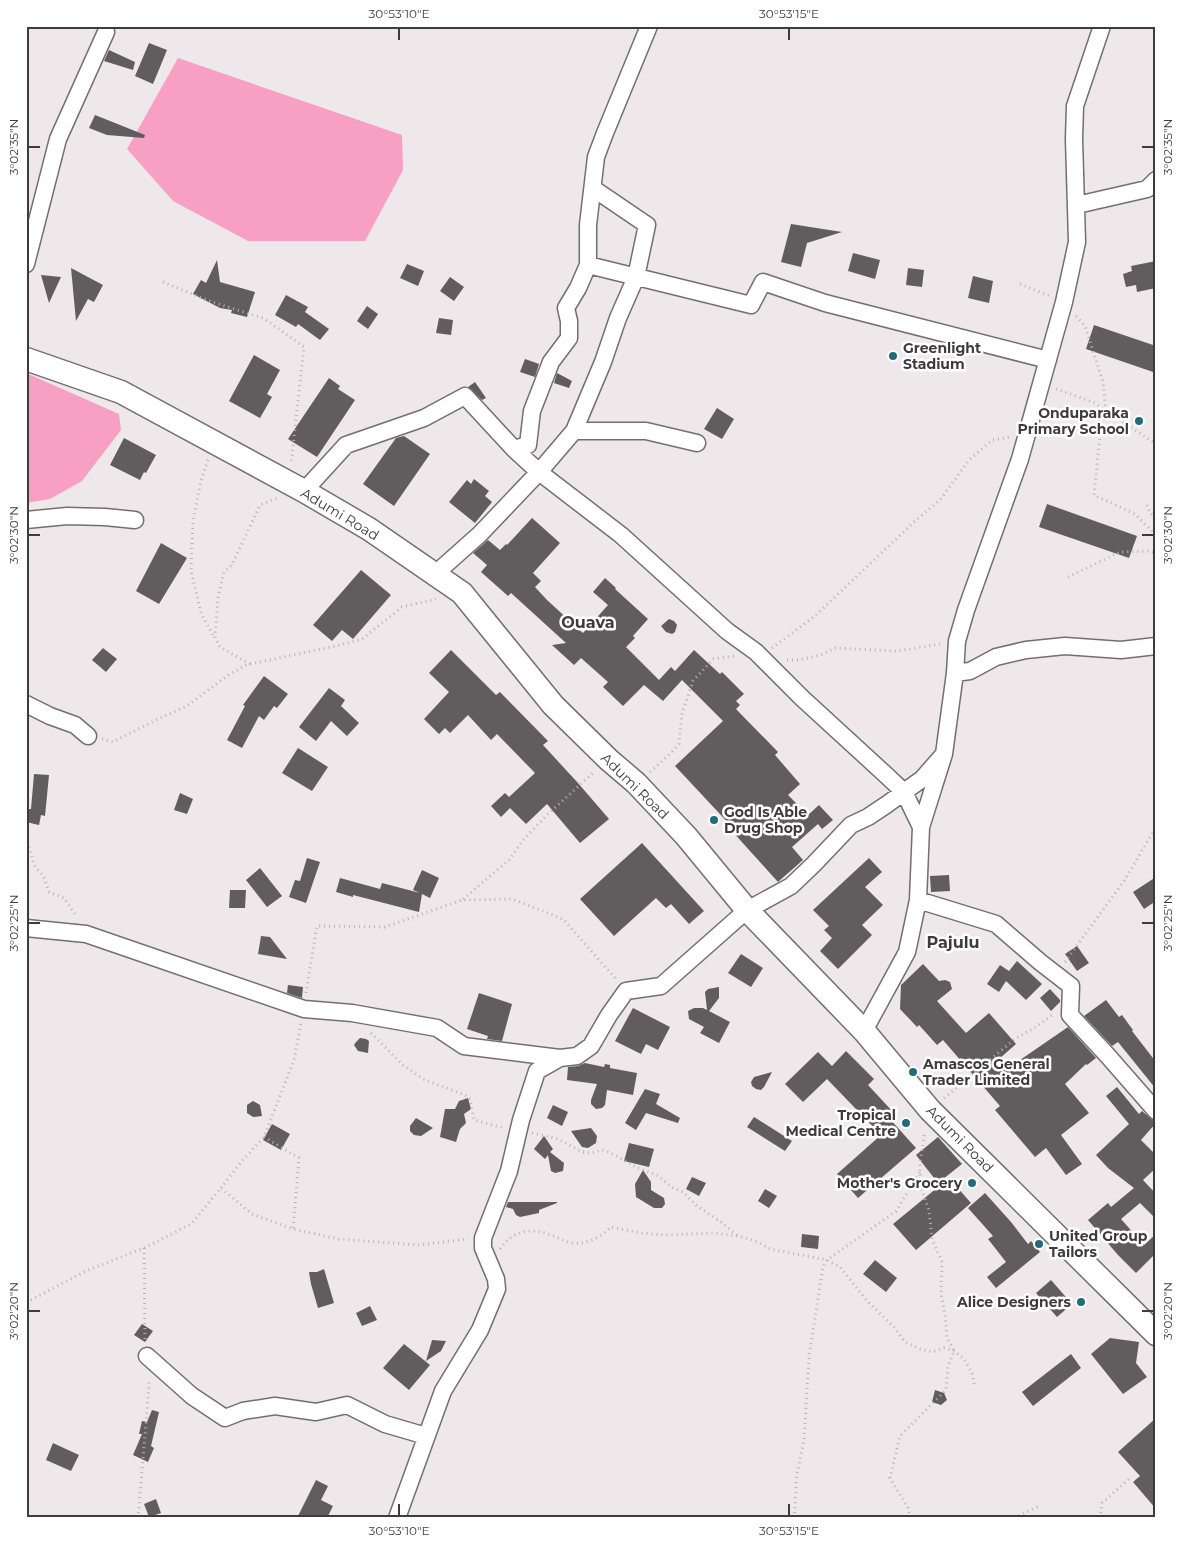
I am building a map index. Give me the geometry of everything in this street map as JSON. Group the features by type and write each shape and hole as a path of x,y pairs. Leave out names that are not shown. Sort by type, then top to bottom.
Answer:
{"main road":[{"name":"Adumi Road","path":"26,359 121,392 297,487 369,529 462,593 553,704 609,760 636,783 686,836 747,910 864,1031 930,1110 1156,1334"}],"street":[{"path":"514,449 528,445 532,411 551,362 570,338 566,308 578,288 588,265 588,225 594,190 596,157 649,26"},
{"path":"864,1031 907,952 918,900 921,827 944,754 955,673 957,641 966,610 1020,459 1064,302 1077,242 1075,106 1102,26"},
{"path":"26,264 58,139 106,32"},
{"path":"1077,205 1147,190 1156,180"},
{"path":"434,575 480,534 574,430 636,277 647,226 594,190"},
{"path":"588,265 751,305 763,282 825,303 1048,360"},
{"path":"297,487 346,445 424,418 465,396 538,472 621,535 727,631 756,652 802,698 904,792 921,827"},
{"path":"574,430 646,430 697,442"},
{"path":"26,520 67,516 135,520"},
{"path":"955,673 970,671 996,657 1026,650 1065,646 1121,650 1156,646"},
{"path":"26,704 50,716 75,725 88,736"},
{"path":"26,928 86,934 304,1009 352,1013 437,1028 464,1046 560,1058 577,1056 591,1046 626,991 661,986 747,910 791,886 851,825 886,805 904,792 922,778 944,754"},
{"path":"918,900 996,924 1071,986 1070,1015 1156,1111"},
{"path":"397,1518 443,1391 480,1330 497,1289 496,1279 483,1248 483,1238 509,1171 537,1071 560,1058"},
{"path":"146,1356 192,1396 225,1418 243,1411 275,1406 316,1412 347,1404 385,1424 426,1436"}],"path":[{"path":"163,282 212,302 263,318 304,347 297,487 260,505 232,565 224,572 218,597 214,637"},
{"path":"1020,284 1064,302 1085,326 1103,382 1106,411 1100,436 1094,495 1135,514 1156,535"},
{"path":"1041,384 1093,402 1156,444"},
{"path":"636,783 679,744 682,713 693,681 713,659 771,648 815,616 914,522 940,500 969,460 992,440 1027,434"},
{"path":"214,442 201,481 194,520 191,571 201,613 220,647 250,664"},
{"path":"1147,505 1150,513 1156,518"},
{"path":"1068,577 1120,552 1150,552 1156,554"},
{"path":"88,736 113,742 187,706 227,676 246,665 362,639 402,607 462,593"},
{"path":"756,652 769,659 799,660 821,655 834,648 897,651 957,641"},
{"path":"462,900 509,860 524,839 548,814 609,760"},
{"path":"26,837 34,865 44,877 49,892 64,898 74,911 86,934"},
{"path":"26,1301 86,1271 144,1248 191,1224 241,1162 264,1137 294,1060 317,926 385,927 462,900 512,899 563,919 626,991"},
{"path":"352,1013 403,1065 425,1080 465,1095 470,1099 474,1120 558,1139 582,1152 592,1153 602,1150 609,1152 638,1168 659,1176 671,1187 683,1192 697,1206 738,1236"},
{"path":"910,1518 908,1508 890,1478 900,1436 946,1390 948,1367 954,1351 947,1338 941,1294 942,1262 932,1239 929,1210 920,1185 922,1144 930,1110"},
{"path":"264,1137 299,1158 293,1228"},
{"path":"794,1518 797,1474 804,1440 809,1356 823,1266 827,1260 896,1211 920,1171"},
{"path":"221,1188 252,1214 293,1228 339,1239 418,1245 483,1238"},
{"path":"496,1279 494,1264 500,1248 510,1237 523,1231 538,1231 572,1243 594,1239 611,1227 664,1235 712,1233 738,1236 758,1242 770,1249 827,1260 840,1267 868,1302 894,1327 905,1342 920,1350 932,1352 944,1348 954,1351 964,1359 972,1373 975,1388"},
{"path":"138,1518 149,1388 146,1356 144,1248"},
{"path":"1100,1518 1102,1503 1129,1479"},
{"path":"1014,1518 1039,1506"}],"shaded area":[{"path":"178,58 402,135 403,170 365,241 248,241 173,201 127,149"},
{"path":"26,373 119,414 121,430 82,481 50,499 26,503"}],"building":[{"path":"149,43 167,50 153,84 135,76"},
{"path":"109,50 135,62 133,70 104,61"},
{"path":"95,115 145,135 144,138 107,135 89,128"},
{"path":"791,224 842,232 807,243 801,267 781,262"},
{"path":"853,253 880,260 875,279 848,271"},
{"path":"217,260 220,282 255,292 247,317 231,313 232,310 220,308 193,294 201,280 206,283"},
{"path":"1156,261 1156,288 1137,292 1136,285 1126,287 1123,274 1132,271 1131,266"},
{"path":"407,264 424,271 418,286 400,278"},
{"path":"71,268 103,285 94,302 88,299 76,321"},
{"path":"908,268 924,270 922,287 906,285"},
{"path":"41,275 61,277 49,303"},
{"path":"973,276 993,281 989,303 968,298"},
{"path":"450,277 464,287 454,301 440,291"},
{"path":"286,295 308,307 305,312 329,329 320,340 298,324 296,327 275,315"},
{"path":"367,306 378,314 368,329 357,321"},
{"path":"439,318 453,320 451,335 436,333"},
{"path":"1094,325 1156,346 1156,373 1086,349"},
{"path":"254,355 280,370 267,394 272,397 260,418 229,401"},
{"path":"525,359 539,364 535,377 520,372"},
{"path":"557,373 572,381 569,388 554,383"},
{"path":"329,378 340,386 338,389 355,400 317,457 288,439"},
{"path":"475,382 486,398 482,400 468,387"},
{"path":"717,408 734,419 722,439 704,429"},
{"path":"404,436 430,454 394,506 363,484 396,438"},
{"path":"124,438 156,455 140,480 110,465"},
{"path":"474,479 489,491 485,496 492,502 475,523 449,502 467,480 471,484"},
{"path":"1047,504 1137,536 1129,558 1039,527"},
{"path":"532,518 560,543 533,573 541,581 535,587 547,600 583,633 608,605 593,592 605,578 648,619 633,636 635,638 626,647 659,680 671,667 675,671 694,650 720,674 722,672 744,694 736,701 740,705 736,709 778,752 775,755 800,784 788,795 808,815 819,805 833,820 822,829 818,824 792,847 803,860 778,882 731,830 733,828 675,766 723,721 682,680 663,701 644,685 623,706 603,687 608,682 581,658 574,665 552,645 566,643 511,593 508,596 481,572 487,565 473,553 488,540 500,550"},
{"path":"161,543 187,558 159,604 136,591"},
{"path":"361,570 391,595 353,639 342,630 332,641 313,625"},
{"path":"669,619 677,625 675,632 672,634 666,632 661,626"},
{"path":"103,648 117,659 106,672 92,660"},
{"path":"451,650 496,695 500,692 548,741 543,745 609,819 580,843 547,804 526,824 510,808 501,817 491,806 505,793 509,797 535,773 497,734 491,740 468,715 450,733 445,728 439,734 424,719 449,692 429,673"},
{"path":"264,676 288,694 277,708 274,706 264,720 259,716 242,748 227,740 245,706 243,705"},
{"path":"329,688 345,700 341,706 359,723 347,736 331,721 316,741 299,727"},
{"path":"298,748 328,767 312,791 282,773"},
{"path":"34,774 49,775 45,816 41,815 39,825 26,822 28,809 31,809"},
{"path":"180,793 193,799 187,814 174,810"},
{"path":"642,843 704,911 689,924 671,904 666,908 656,898 614,936 580,899"},
{"path":"307,858 320,862 306,903 289,897 295,880 300,881"},
{"path":"869,858 882,872 865,887 883,905 862,925 872,935 838,969 820,951 832,938 824,930 829,926 813,910"},
{"path":"260,868 282,896 267,907 246,880"},
{"path":"422,870 439,878 430,898 422,894 419,912 336,892 340,878 380,889 382,883 420,893 413,890"},
{"path":"949,875 950,891 931,892 930,876"},
{"path":"1156,877 1156,901 1144,909 1133,892"},
{"path":"230,890 246,890 245,908 229,908"},
{"path":"261,936 270,937 287,959 258,954"},
{"path":"1077,946 1089,963 1077,971 1065,954"},
{"path":"741,954 763,968 751,987 728,973"},
{"path":"1017,961 1042,984 1026,1000 1006,981 999,992 987,984 1000,965 1009,971"},
{"path":"923,964 939,981 945,980 950,982 952,989 937,1001 966,1033 989,1013 1016,1044 999,1059 1007,1069 1068,1027 1096,1058 1086,1064 1065,1084 1089,1113 1061,1135 1082,1164 1066,1175 1046,1148 1035,1157 995,1110 1000,1106 943,1040 937,1045 919,1025 917,1027 900,1009 901,985"},
{"path":"288,985 303,987 302,998 287,993"},
{"path":"719,987 719,998 709,1011 730,1022 719,1043 700,1033 704,1027 689,1019 688,1011 694,1008 707,1010 705,992 708,989"},
{"path":"1050,989 1060,1000 1051,1011 1040,998"},
{"path":"479,993 512,1004 502,1041 487,1039 488,1036 467,1029"},
{"path":"1106,1000 1119,1017 1122,1015 1156,1062 1156,1089 1118,1042 1112,1046 1084,1016"},
{"path":"633,1008 670,1027 658,1050 646,1044 641,1054 615,1041"},
{"path":"360,1038 369,1041 368,1053 358,1051 354,1045"},
{"path":"846,1051 874,1079 868,1085 894,1113 889,1118 916,1148 858,1198 837,1174 881,1135 827,1079 803,1102 785,1084 818,1052 832,1066"},
{"path":"585,1063 604,1067 605,1064 610,1065 610,1068 637,1073 633,1095 607,1090 605,1105 602,1108 596,1109 591,1104 591,1100 597,1084 567,1080 568,1067"},
{"path":"772,1072 761,1090 752,1086 751,1082 754,1077"},
{"path":"1117,1087 1139,1114 1142,1111 1156,1123 1141,1140 1156,1155 1156,1168 1143,1180 1156,1194 1156,1219 1140,1203 1121,1219 1144,1245 1156,1234 1156,1253 1136,1273 1088,1220 1108,1203 1111,1207 1134,1188 1108,1168 1096,1155 1129,1124 1106,1096"},
{"path":"645,1089 660,1094 656,1104 680,1118 678,1123 646,1113 636,1130 625,1123"},
{"path":"468,1098 471,1109 464,1114 466,1123 460,1129 456,1142 440,1137 445,1109 455,1109 459,1101"},
{"path":"253,1101 260,1105 262,1116 253,1117 247,1113 247,1105"},
{"path":"553,1105 568,1112 562,1126 547,1118"},
{"path":"754,1117 792,1141 785,1151 747,1127"},
{"path":"416,1118 433,1128 421,1136 414,1135 410,1131 410,1126"},
{"path":"272,1124 290,1134 281,1150 263,1140"},
{"path":"591,1128 597,1136 596,1143 588,1148 582,1147 571,1131"},
{"path":"544,1136 553,1149 550,1152 564,1163 563,1171 555,1173 551,1171 548,1155 545,1159 534,1149"},
{"path":"938,1137 962,1164 938,1183 916,1155"},
{"path":"629,1143 654,1149 649,1167 624,1161"},
{"path":"643,1170 651,1182 651,1190 664,1198 665,1204 662,1208 654,1208 636,1197 635,1184"},
{"path":"692,1177 706,1183 699,1196 686,1189"},
{"path":"949,1178 971,1203 916,1250 893,1224"},
{"path":"765,1189 777,1196 769,1208 758,1201"},
{"path":"985,1193 1028,1244 1031,1241 1040,1252 996,1288 987,1277 1006,1262 988,1239 993,1236 968,1208"},
{"path":"508,1202 557,1203 539,1210 539,1213 520,1217 516,1215 513,1209 506,1207"},
{"path":"802,1234 819,1236 818,1249 801,1247"},
{"path":"875,1260 897,1278 886,1292 863,1274"},
{"path":"324,1269 334,1303 318,1308 309,1272 317,1272"},
{"path":"1051,1280 1072,1304 1057,1317 1036,1293"},
{"path":"370,1306 377,1320 362,1326 356,1313"},
{"path":"142,1324 153,1331 145,1342 134,1335"},
{"path":"1110,1338 1139,1342 1136,1363 1147,1377 1123,1394 1091,1354"},
{"path":"432,1340 446,1341 441,1351 426,1361"},
{"path":"404,1344 430,1365 409,1390 383,1368"},
{"path":"1071,1354 1081,1368 1033,1406 1022,1392"},
{"path":"935,1390 944,1393 947,1400 941,1405 932,1402"},
{"path":"152,1410 159,1412 151,1446 154,1448 148,1462 133,1455 142,1434 139,1434 142,1421 147,1422"},
{"path":"1156,1418 1156,1509 1133,1482 1140,1476 1118,1452"},
{"path":"53,1443 79,1455 71,1471 46,1460"},
{"path":"316,1480 328,1486 321,1500 333,1506 327,1518 297,1518"},
{"path":"156,1499 161,1513 149,1517 144,1504"}],"place":[{"name":"Greenlight Stadium","path":"893,356"},
{"name":"Onduparaka Primary School","path":"1139,421"},
{"name":"God Is Able Drug Shop","path":"714,820"},
{"name":"Amascos General Trader Limited","path":"913,1072"},
{"name":"Tropical Medical Centre","path":"906,1123"},
{"name":"Mother's Grocery","path":"972,1183"},
{"name":"United Group Tailors","path":"1039,1244"},
{"name":"Alice Designers","path":"1081,1302"}],"district":[{"name":"Ouava","path":"588,622"},
{"name":"Pajulu","path":"953,942"}]}
